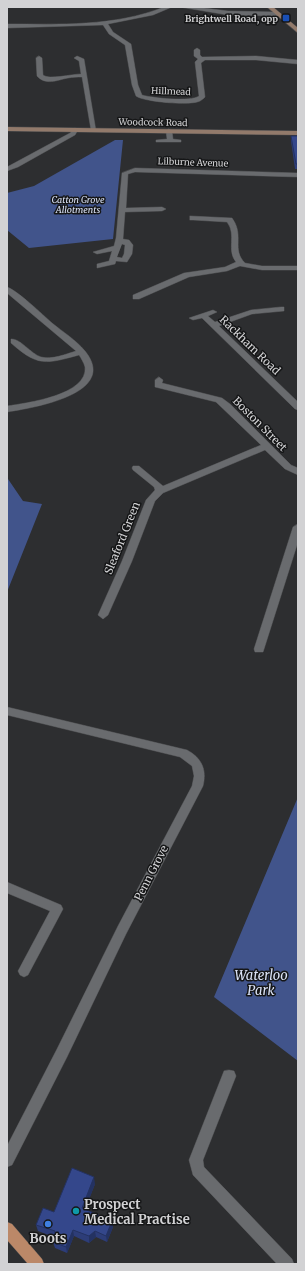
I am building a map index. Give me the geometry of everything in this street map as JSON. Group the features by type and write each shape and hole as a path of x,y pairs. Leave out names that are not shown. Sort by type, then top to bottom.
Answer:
{"main road":[{"path":"7,1229 37,1264"}],"street":[{"path":"7,26 104,22 136,17 168,7"},
{"path":"183,7 228,13 278,14"},
{"path":"270,7 298,31"},
{"name":"Hillmead","path":"104,22 111,33 128,44 137,93 143,98 191,101 198,100 202,97 198,62 201,59 197,56 197,50"},
{"path":"39,58 40,76 42,79 52,80 67,76 85,75"},
{"path":"201,59 256,58 298,62"},
{"path":"82,59 94,130"},
{"name":"Woodcock Road","path":"7,129 298,133"},
{"path":"7,169 16,166 73,134 76,130"},
{"path":"169,131 170,140"},
{"path":"158,140 179,141"},
{"name":"Lilburne Avenue","path":"113,259 118,244 124,177 125,173 130,170 298,175"},
{"path":"122,210 162,209"},
{"path":"193,218 228,220 233,224 237,236 233,246 240,263 249,267 298,268"},
{"path":"97,252 126,242 129,245 128,254 124,260 113,259 112,262 100,266"},
{"path":"136,297 187,275 227,268 240,263"},
{"path":"7,289 82,352 88,360 89,373 83,384 63,396 7,410"},
{"path":"213,325 251,312 281,309"},
{"name":"Rackham Road","path":"193,318 213,312"},
{"name":"Rackham Road","path":"203,315 298,407"},
{"path":"14,341 25,357 44,361 82,352"},
{"name":"Boston Street","path":"153,394 158,383 218,400 227,406 288,468 298,472"},
{"path":"136,468 158,485 160,490 266,446"},
{"name":"Sleaford Green","path":"103,615 127,561 151,500 160,490"},
{"path":"259,649 298,528"},
{"name":"Penn Grove","path":"7,712 183,753 193,758 199,766 201,775 197,786 122,930 62,1053 7,1160"},
{"path":"7,887 57,909 24,970"},
{"path":"229,1076 196,1160 198,1170 287,1264"}],"green space":[{"name":"Catton Grove Allotments","path":"115,140 123,140 113,239 29,248 7,230 7,193 34,186"},
{"path":"8,479 23,501 42,504 7,592"},
{"name":"Waterloo Park","path":"298,797 298,1061 214,997"}],"building":[{"path":"291,136 298,136 298,164 296,164"},
{"name":"Prospect Medical Practise","path":"72,1168 94,1177 82,1208 112,1221 106,1236 95,1231 89,1236 73,1230 66,1247 53,1242 55,1231 36,1225 43,1208 54,1212"}],"place":[{"name":"Brightwell Road, opp","path":"286,18"},
{"name":"Prospect Medical Practise","path":"76,1211"},
{"name":"Boots","path":"48,1224"}]}
